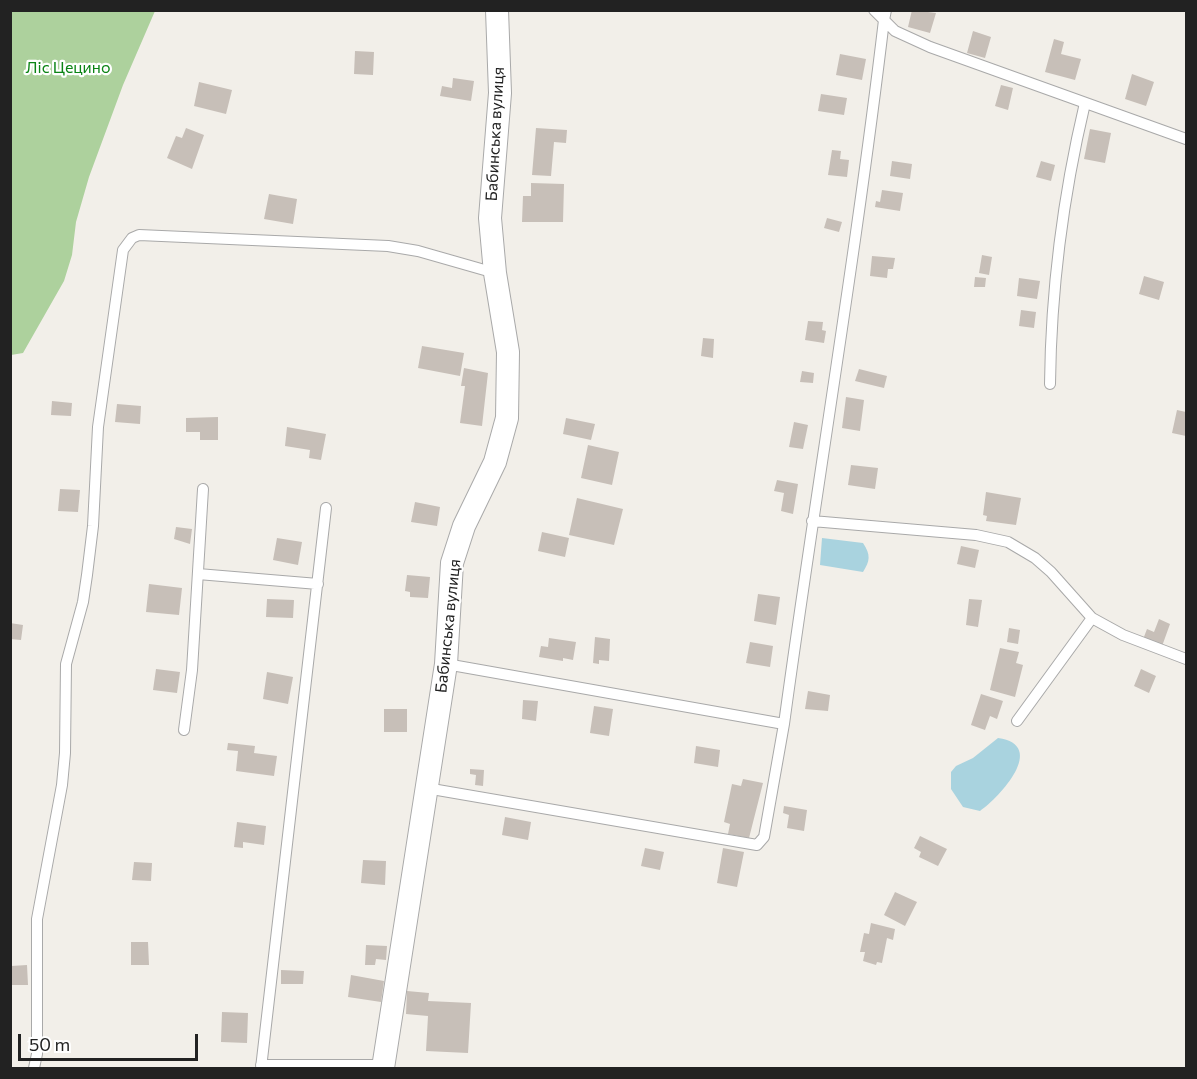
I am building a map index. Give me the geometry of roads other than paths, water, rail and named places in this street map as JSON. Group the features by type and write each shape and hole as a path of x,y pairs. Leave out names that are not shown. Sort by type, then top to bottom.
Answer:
{"street":[{"name":"Бабинська вулиця","path":"383,1067 446,664 452,563 470,511 495,462 507,418 508,352 495,273 490,202 500,93 497,10"}],"lane":[{"path":"874,10 885,16 895,31 907,38 1186,139"},
{"path":"426,788 757,845 764,837 784,724 812,521 854,260 885,16"},
{"path":"1050,384 1054,275 1072,155 1085,103"},
{"path":"34,1068 37,1054 37,919 62,786 65,753 66,664 85,584 93,526 98,427 123,250 132,238 140,235 273,243 358,244 418,251 495,273"},
{"path":"184,730 192,670 204,489"},
{"path":"326,508 261,1067 383,1067"},
{"path":"812,521 976,535 1008,542 1035,558 1051,572 1092,618 1124,635 1186,659"},
{"path":"198,574 318,584"},
{"path":"1017,721 1092,618"},
{"path":"446,664 784,724"}],"water":[{"path":"822,538 863,543 869,558 863,572 820,565"},
{"path":"998,738 1012,743 1019,750 1020,760 1015,772 1008,784 980,811 963,807 951,789 951,772 956,766 973,758"}],"park label":[{"name":"Ліс Цецино","path":"68,68"}]}
